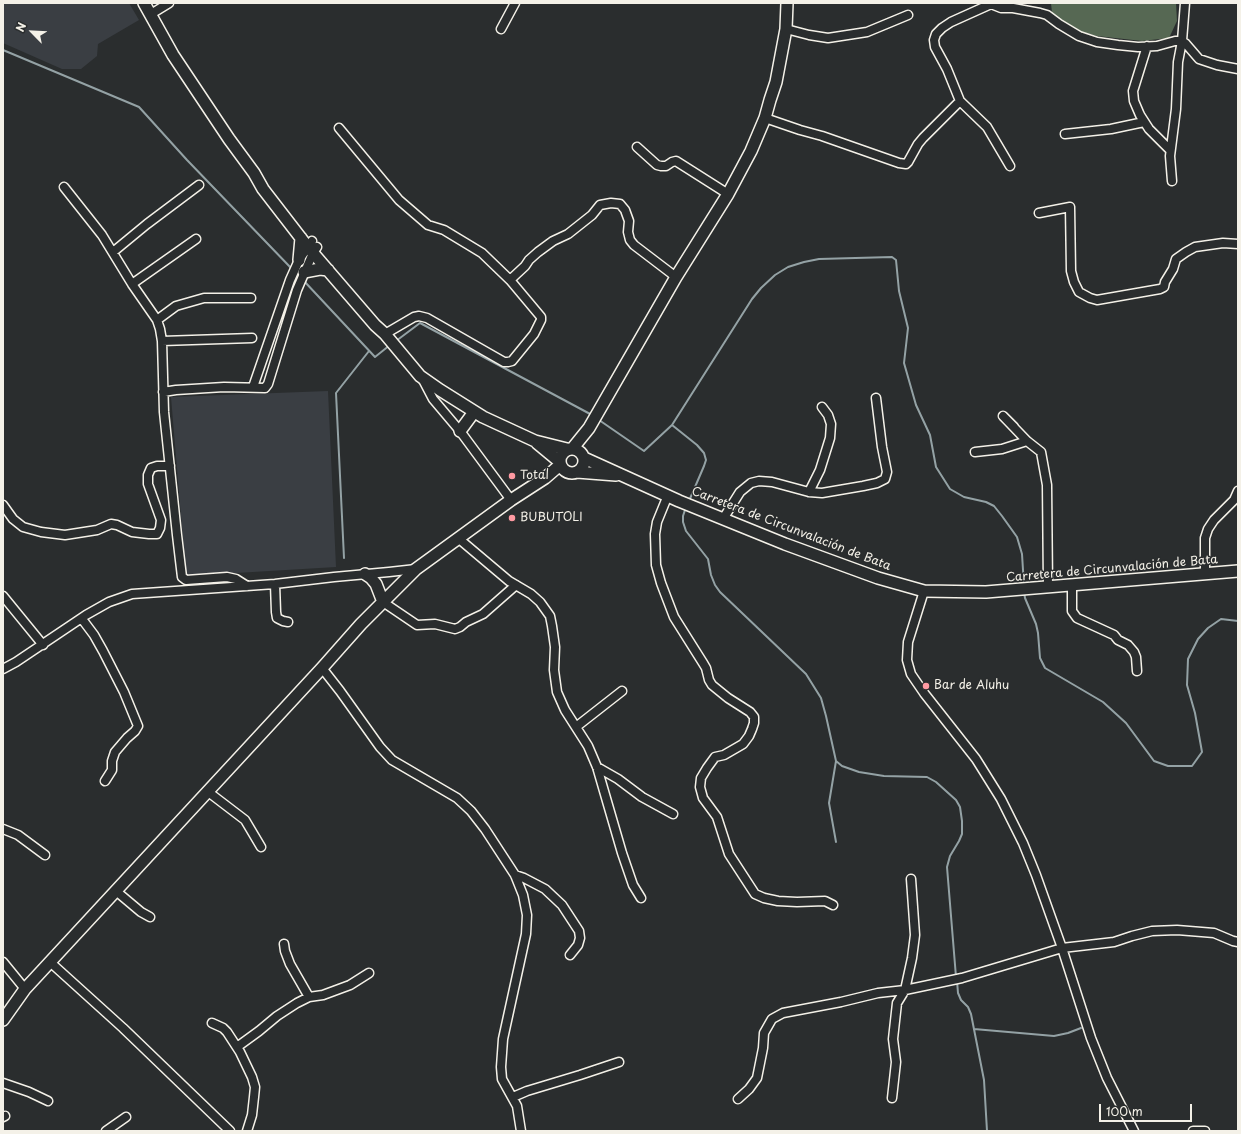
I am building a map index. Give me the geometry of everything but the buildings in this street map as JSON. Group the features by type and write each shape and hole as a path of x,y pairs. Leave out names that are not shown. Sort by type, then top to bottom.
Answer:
{"main road":[{"path":"144,3 173,55 229,139 254,173 268,187 328,270 374,325 385,335 420,376 474,412 535,441 578,450 583,456"},
{"path":"562,466 562,454 570,449 590,425 676,277 728,194 751,151 766,118 776,82 786,29 787,3"},
{"path":"310,245 301,267 328,270"},
{"path":"310,245 378,323 385,335"},
{"path":"460,431 474,412"},
{"path":"535,441 569,473 577,472 583,465 583,456 590,425"},
{"name":"Carretera de Circunvalación de Bata","path":"583,456 679,501 785,544 878,578 924,591 986,592 1238,571"},
{"path":"3,1020 25,989 361,624 416,568 511,500 562,466"},
{"name":"Carretera de Circunvalación de Bata","path":"577,472 625,476"},
{"path":"365,574 376,584 383,602"}],"street":[{"path":"151,14 169,3"},
{"path":"501,29 514,3"},
{"path":"1172,181 1170,150 1176,109 1178,62 1182,42 1185,3"},
{"path":"1010,166 987,127 960,101 947,69 935,46 934,40 936,34 951,22 991,4 1001,8 1013,8 1047,15 1071,32 1088,40 1118,45 1147,46 1157,46 1175,41 1182,42 1186,44 1199,59 1217,65 1238,69"},
{"path":"786,29 828,38 867,32 908,15"},
{"path":"1147,46 1133,91 1134,101 1149,129 1170,150"},
{"path":"766,118 906,164 923,138 960,101"},
{"path":"1064,134 1111,129 1144,122"},
{"path":"339,128 399,200 428,225 444,230 482,253 510,280 541,320 534,334 512,361 508,362 504,362 427,318 419,316 414,317 385,335"},
{"path":"637,146 657,165 666,166 676,161 728,194"},
{"path":"113,252 199,185"},
{"path":"64,187 102,235 132,284 157,320 160,329 162,341 163,392 182,577 186,580 227,577 236,579 247,586"},
{"path":"510,280 538,252 553,241 568,234 592,215 600,205 611,203 620,204 625,210 629,221 628,232 630,240 634,246 676,277"},
{"path":"1039,213 1070,207 1071,271 1074,282 1079,292 1097,300 1160,289 1164,286 1173,269 1176,259 1195,247 1223,243 1238,244"},
{"path":"132,284 196,239"},
{"path":"163,392 224,387 265,388 268,384 297,290 301,267 310,245"},
{"path":"253,387 290,280 301,267"},
{"path":"157,320 176,306 204,298 251,298"},
{"path":"162,341 252,338"},
{"path":"420,376 433,399 460,431 511,500"},
{"path":"723,519 740,492 751,483 759,481 772,482 809,492 822,493 877,483 885,479 887,472 882,447 876,398"},
{"path":"809,492 820,470 830,438 830,424 828,415 822,407"},
{"path":"1014,427 1004,416 1040,452 1046,478 1048,515 1048,587"},
{"path":"975,452 1002,448 1027,440"},
{"path":"3,505 13,519 23,527 42,532 65,535 97,530 111,524 117,525 132,532 157,534 160,528 161,520 148,484 148,475 151,468 157,466 170,466"},
{"path":"1205,574 1205,538 1208,529 1214,520 1234,500 1238,491"},
{"path":"668,495 657,522 656,565 674,617 694,650 704,663 712,685 728,698 750,712 754,717 754,723 749,736 743,744 724,755 715,757 707,768 701,778 700,787 703,798 717,816 729,854 755,894 764,898 778,901 825,901 833,904"},
{"path":"458,538 488,565 516,585 532,594 550,616 555,647 554,670 557,692 565,710 588,746 597,767 622,853 633,885 641,898"},
{"path":"3,669 109,602 132,594 276,584 416,568"},
{"path":"276,584 277,618 288,622"},
{"path":"383,602 414,624 435,624 455,629 460,628 466,622 483,614 516,585"},
{"path":"1072,585 1072,611 1077,618 1114,635 1118,640 1128,645 1136,657 1136,671"},
{"path":"924,591 908,642 906,660 911,674 924,693 976,759 1002,799 1025,849 1062,948 1091,1038 1107,1078 1134,1131"},
{"path":"3,596 43,645"},
{"path":"82,619 94,635 103,651 138,726 115,752 112,761 112,770 105,781"},
{"path":"322,668 380,747 392,760 457,798 471,811 485,829 515,875 523,895 527,915 526,934 503,1039 501,1067 502,1079 517,1106 521,1131"},
{"path":"576,727 622,691"},
{"path":"597,767 618,779 642,797 673,814"},
{"path":"207,792 245,820 261,846"},
{"path":"3,829 18,835 44,855"},
{"path":"515,875 545,889 562,905 578,931 580,938 578,945 570,955"},
{"path":"892,1098 896,1062 893,1039 897,1003 905,990 915,935 911,879"},
{"path":"116,891 150,917"},
{"path":"738,1099 749,1089 757,1078 763,1048 764,1033 772,1019 784,1013 878,993 905,990 962,978 1062,948 1114,942 1152,931 1177,930 1214,933 1236,943"},
{"path":"284,944 290,964 309,997"},
{"path":"3,962 25,989"},
{"path":"50,962 123,1028 230,1131"},
{"path":"237,1047 297,1002 309,997 323,995 350,985 369,973"},
{"path":"212,1023 223,1028 227,1032 237,1047 252,1077 254,1087 252,1114 247,1131"},
{"path":"513,1097 527,1091 580,1076 619,1062"},
{"path":"3,1083 29,1092 48,1101"},
{"path":"106,1131 126,1117"},
{"path":"1193,1131 1205,1131"}],"shaded area":[{"path":"3,3 129,3 139,20 98,44 97,56 81,69 62,69 3,43"},
{"path":"328,391 336,567 186,576 171,397"}],"green space":[{"path":"1051,3 1176,3 1177,21 1169,38 1142,41 1097,36 1075,30 1052,13"}],"waterway":[{"path":"3,50 139,107 187,160 292,269"},
{"path":"672,425 752,299 775,275 788,267 819,259 892,257 896,260 899,291 908,328 904,363 916,405 930,435 936,467 950,489 964,497 986,502 994,506 1002,516 1017,537 1022,554 1024,586"},
{"path":"304,281 375,357 390,345"},
{"path":"396,341 420,323 592,415"},
{"path":"344,558 336,393 369,351"},
{"path":"599,420 644,451 672,425 697,445 704,453 706,460 689,501"},
{"path":"686,507 683,516 686,531 708,559 711,575 715,585 720,592 806,674 821,698 836,761 842,766 859,772 884,776 927,777 936,782 956,800 960,807 962,834 950,856 947,867 956,977"},
{"path":"1024,592 1036,624 1040,658 1045,668 1103,702 1126,723 1154,761 1168,766 1192,766 1202,752 1195,713 1187,685 1188,659 1198,639 1208,628 1221,619 1238,621"},
{"path":"836,761 829,803 836,842"},
{"path":"957,981 958,993 971,1014 984,1080 987,1131"},
{"path":"974,1029 1054,1036 1081,1028"}],"place":[{"name":"Total","path":"512,476"},
{"name":"BUBUTOLI","path":"512,518"},
{"name":"Bar de Aluhu","path":"926,686"}]}
